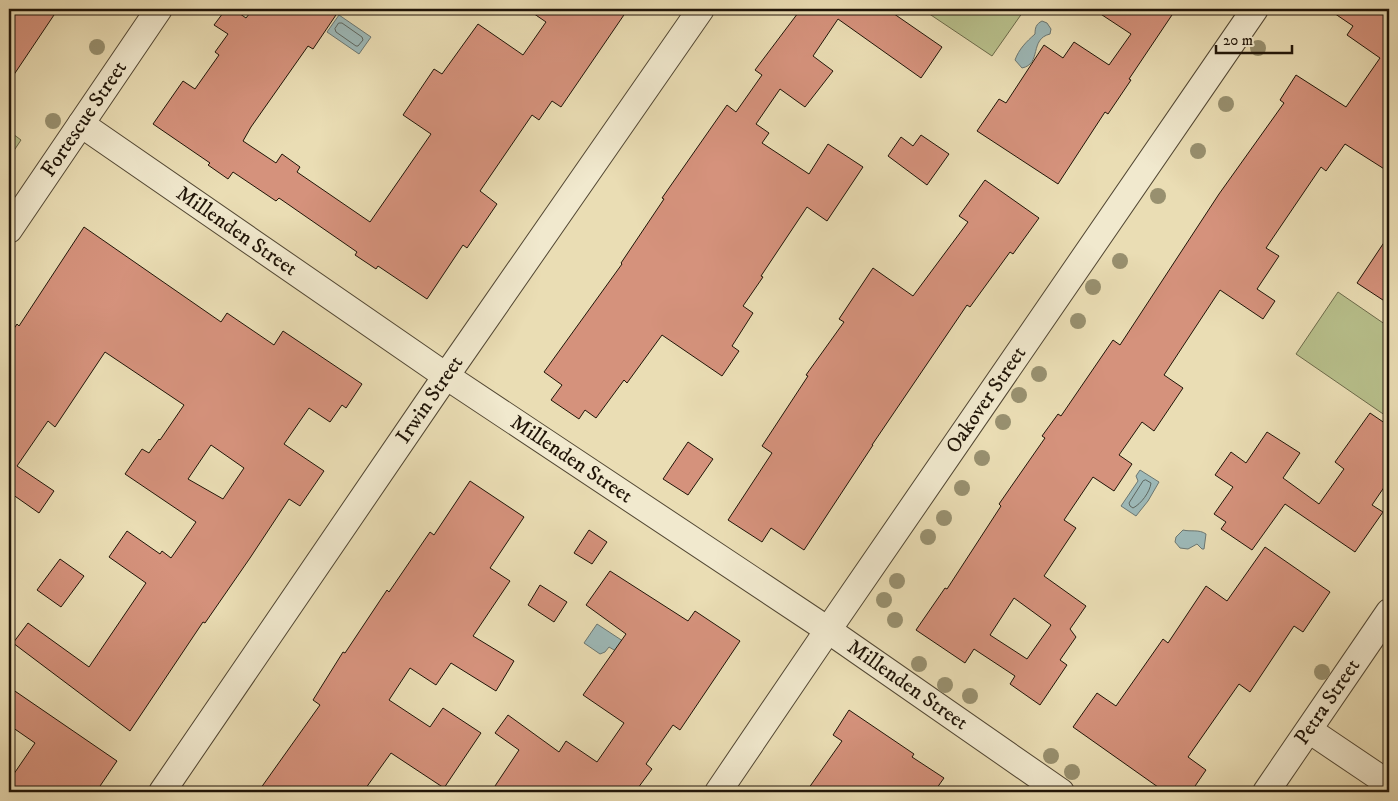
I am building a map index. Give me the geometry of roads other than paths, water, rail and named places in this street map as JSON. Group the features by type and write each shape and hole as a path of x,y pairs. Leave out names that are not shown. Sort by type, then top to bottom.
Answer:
{"street":[{"name":"Fortescue Street","path":"9,230 159,9"},
{"name":"Irwin Street","path":"162,792 446,376 701,9"},
{"name":"Oakover Street","path":"718,792 1256,9"},
{"name":"Millenden Street","path":"81,124 446,376 828,630 1061,792"},
{"name":"Petra Street","path":"1266,792 1389,612"},
{"path":"1309,730 1389,784"}],"water":[{"path":"339,15 371,37 359,54 327,32"},
{"path":"1042,21 1047,23 1051,29 1050,34 1040,41 1032,62 1022,68 1015,60 1023,46 1035,34 1038,23"},
{"path":"1140,470 1159,482 1148,501 1136,516 1121,506 1138,481 1136,476"},
{"path":"1183,530 1206,534 1204,549 1197,544 1188,549 1180,548 1175,542 1176,537"},
{"path":"597,624 638,651 631,660 609,647 600,654 584,643"}]}
